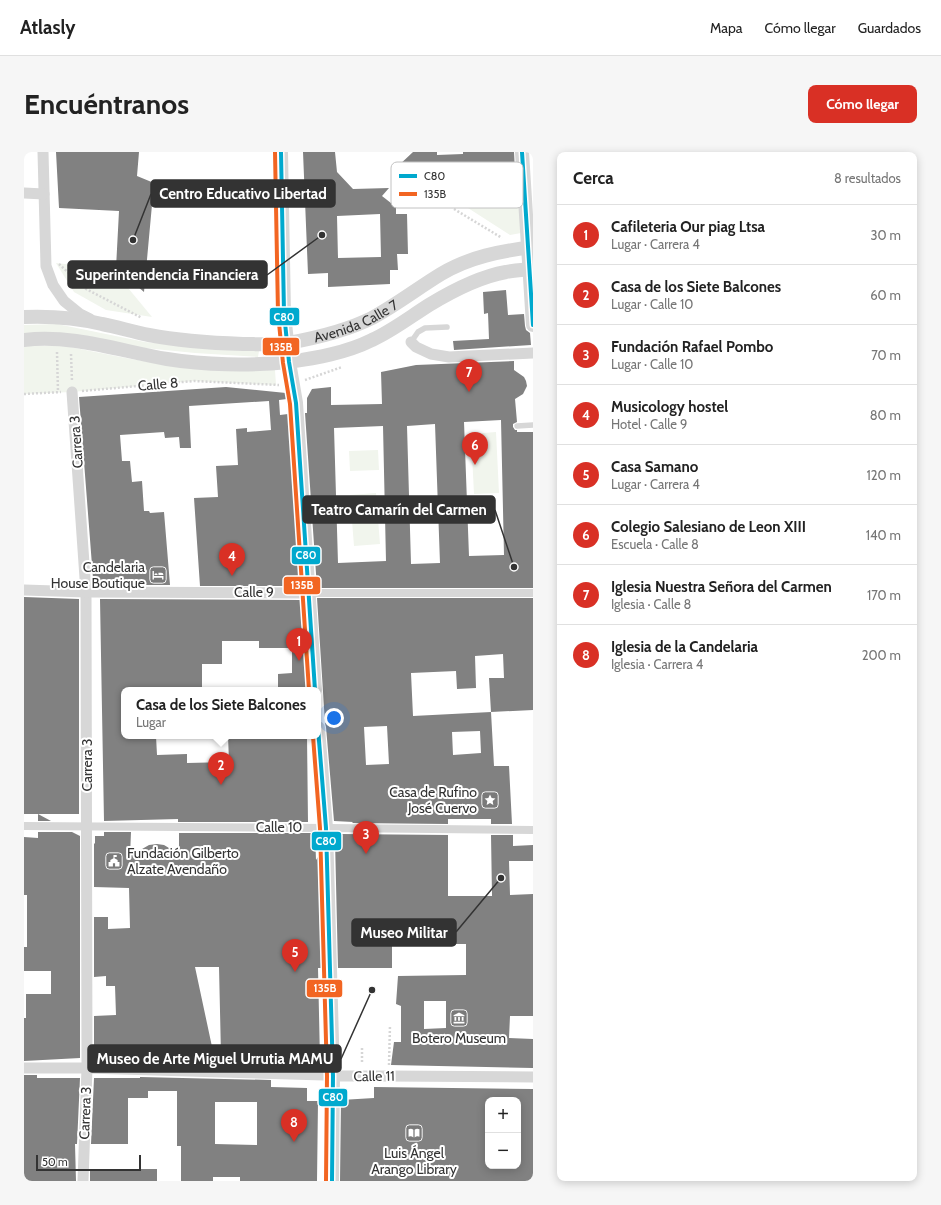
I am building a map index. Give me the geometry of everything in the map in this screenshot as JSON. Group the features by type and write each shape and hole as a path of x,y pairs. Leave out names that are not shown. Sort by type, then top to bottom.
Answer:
{"street":[{"path":"43,152 45,249 48,276 64,301 80,314 102,323"},
{"path":"281,152 284,313 289,362 296,403 315,687"},
{"path":"522,152 523,162"},
{"path":"523,164 530,247 533,324"},
{"path":"24,193 44,194"},
{"name":"Avenida Calle 7","path":"24,317 64,318 102,323 149,335 197,342 252,344 287,343 335,332 364,322 442,274 465,263 502,251 530,247"},
{"name":"Avenida Calle 7","path":"24,340 71,340 169,359 195,362 263,364 289,362 341,352 358,347 384,334 428,305 460,288 494,275 531,269"},
{"path":"411,342 416,347 431,354 445,357 533,353"},
{"name":"Carrera 3","path":"72,392 86,592 88,826 87,1068 82,1181"},
{"name":"Calle 9","path":"24,590 86,592 533,593"},
{"path":"319,739 326,828 333,1076 332,1181"},
{"name":"Calle 10","path":"24,826 533,830"},
{"name":"Calle 11","path":"24,1068 87,1068 333,1076 533,1077"}],"lane":[{"path":"411,342 418,332 425,328 447,327"},
{"path":"517,426 533,425"}],"path":[{"path":"454,209 506,241"},
{"path":"45,249 65,271 86,289 145,320"},
{"path":"57,348 58,392"},
{"path":"71,350 72,392"},
{"name":"Calle 8","path":"24,394 72,392 194,381 280,385 292,384"},
{"path":"390,1025 390,1066"},
{"path":"362,1048 362,1062"}],"shaded area":[{"path":"468,208 519,208 521,233 510,235"},
{"path":"56,263 101,268 119,277 152,317 106,310 74,292"},
{"path":"57,324 145,342 209,349 259,351 258,357 195,353 24,336 24,325"},
{"path":"65,346 180,367 233,371 275,370 276,385 194,381 72,392 24,394 24,347"},
{"path":"496,432 499,493 474,494 471,434"},
{"path":"378,450 379,470 350,471 349,451"},
{"path":"376,493 380,544 354,546 350,495"}],"building":[{"path":"56,152 139,152 137,176 154,183 144,292 116,268 119,211 59,208"},
{"path":"303,152 335,152 337,172 353,189 389,188 382,196 391,203 391,208 396,208 396,214 407,214 408,254 397,254 398,270 390,270 390,284 328,287 328,273 308,274","holes":["380,214 381,257 338,258 337,216"]},
{"path":"413,152 437,152 437,155 463,154 463,152 514,152 515,162 402,162"},
{"path":"506,290 508,315 524,314 526,330 530,333 531,345 454,350 453,341 489,339 488,313 484,314 483,292"},
{"path":"514,361 514,370 524,377 527,386 523,394 515,399 517,422 513,424 513,427 517,430 517,432 533,432 533,588 317,588 305,413 307,413 307,398 312,389 331,387 331,405 382,404 381,372 416,365","holes":["501,420 504,555 469,556 464,422","435,424 440,563 411,564 407,426","383,426 386,561 338,563 334,428"]},
{"path":"226,387 286,393 287,399 279,400 280,415 288,414 300,586 200,586 194,498 218,497 216,466 238,465 236,429 247,428 247,432 271,430 269,401 189,406 191,448 180,448 179,437 165,438 164,432 120,435 122,461 130,461 132,482 142,481 144,511 149,511 150,513 164,512 170,585 100,585 100,578 93,578 79,397"},
{"path":"24,597 79,599 79,814 24,814"},
{"path":"317,598 533,598 533,710 491,712 494,766 509,766 512,824 491,824 491,819 448,819 448,824 352,823 353,822 334,821 325,723","holes":["503,654 504,678 489,678 491,712 413,716 411,673 456,671 457,689 476,688 475,656","387,726 389,764 366,765 364,727","480,731 481,753 453,755 452,732"]},
{"path":"100,599 301,600 306,687 278,687 278,674 292,673 292,648 259,648 259,641 222,641 222,664 202,664 202,687 121,687 121,739 156,739 157,755 187,754 187,763 229,762 228,739 307,739 308,822 178,822 178,819 104,821"},
{"path":"38,814 51,821 38,821"},
{"path":"38,832 72,832 80,836 80,1058 24,1061 24,1018 26,1018 26,994 51,994 51,971 24,971 24,947 27,947 27,895 24,895 24,837 38,838"},
{"path":"104,832 131,832 130,856 149,845 157,844 164,845 179,854 179,833 315,833 316,860 318,857 321,968 318,968 320,1060 271,1061 271,1066 140,1063 139,1057 94,1058 94,1016 116,1015 115,986 106,986 106,976 94,977 94,917 108,917 108,929 130,928 129,888 94,887 95,836 104,836","holes":["195,967 219,967 221,1055 214,1056"]},
{"path":"341,834 448,835 448,896 492,896 491,835 513,835 513,846 533,845 533,861 509,861 510,895 533,894 533,1016 510,1016 509,1038 533,1039 533,1068 391,1065 394,1042 401,1042 401,1006 396,1004 398,976 466,975 466,944 392,944 392,968 338,968 335,840","holes":["424,1001 446,1001 446,1028 424,1029"]},
{"path":"24,1075 37,1075 37,1078 80,1078 77,1144 75,1144 76,1181 24,1181"},
{"path":"94,1078 271,1080 271,1087 307,1088 307,1101 318,1101 317,1181 240,1181 240,1177 213,1177 213,1181 181,1181 181,1146 177,1146 177,1091 148,1091 148,1098 128,1098 128,1144 91,1144","holes":["215,1102 257,1102 257,1145 215,1144"]},
{"name":"Luis Ángel Arango Library","path":"374,1087 533,1089 533,1181 340,1181 341,1100 374,1098"},
{"path":"90,1169 157,1169 157,1181 90,1181"}],"transit line":[{"name":"135B","path":"275,152 278,313 283,363 290,404 309,687"},
{"name":"C80","path":"281,152 284,313 289,362 296,403 315,687"},
{"name":"C80","path":"522,152 523,162"},
{"name":"C80","path":"523,168 533,325"},
{"name":"135B","path":"313,739 320,828 327,1076 326,1181"},
{"name":"C80","path":"319,739 326,828 333,1076 332,1181"}],"place":[{"name":"Superintendencia Financiera","path":"322,235"},
{"name":"Centro Educativo Libertad","path":"133,240"},
{"name":"Iglesia Nuestra Señora del Carmen","path":"469,392"},
{"name":"Colegio Salesiano de Leon XIII","path":"475,465"},
{"name":"Teatro Camarín del Carmen","path":"514,567"},
{"name":"Candelaria House Boutique","path":"158,575"},
{"name":"Musicology hostel","path":"232,576"},
{"name":"Cafileteria Our piag Ltsa","path":"299,661"},
{"name":"Casa de los Siete Balcones","path":"221,785"},
{"name":"Casa de Rufino José Cuervo","path":"490,800"},
{"name":"Fundación Rafael Pombo","path":"366,854"},
{"name":"Fundación Gilberto Alzate Avendaño","path":"114,861"},
{"name":"Museo Militar","path":"501,878"},
{"name":"Casa Samano","path":"295,972"},
{"name":"Museo de Arte Miguel Urrutia MAMU","path":"372,990"},
{"name":"Botero Museum","path":"459,1018"},
{"name":"Luis Ángel Arango Library","path":"414,1133"},
{"name":"Iglesia de la Candelaria","path":"294,1142"}]}
